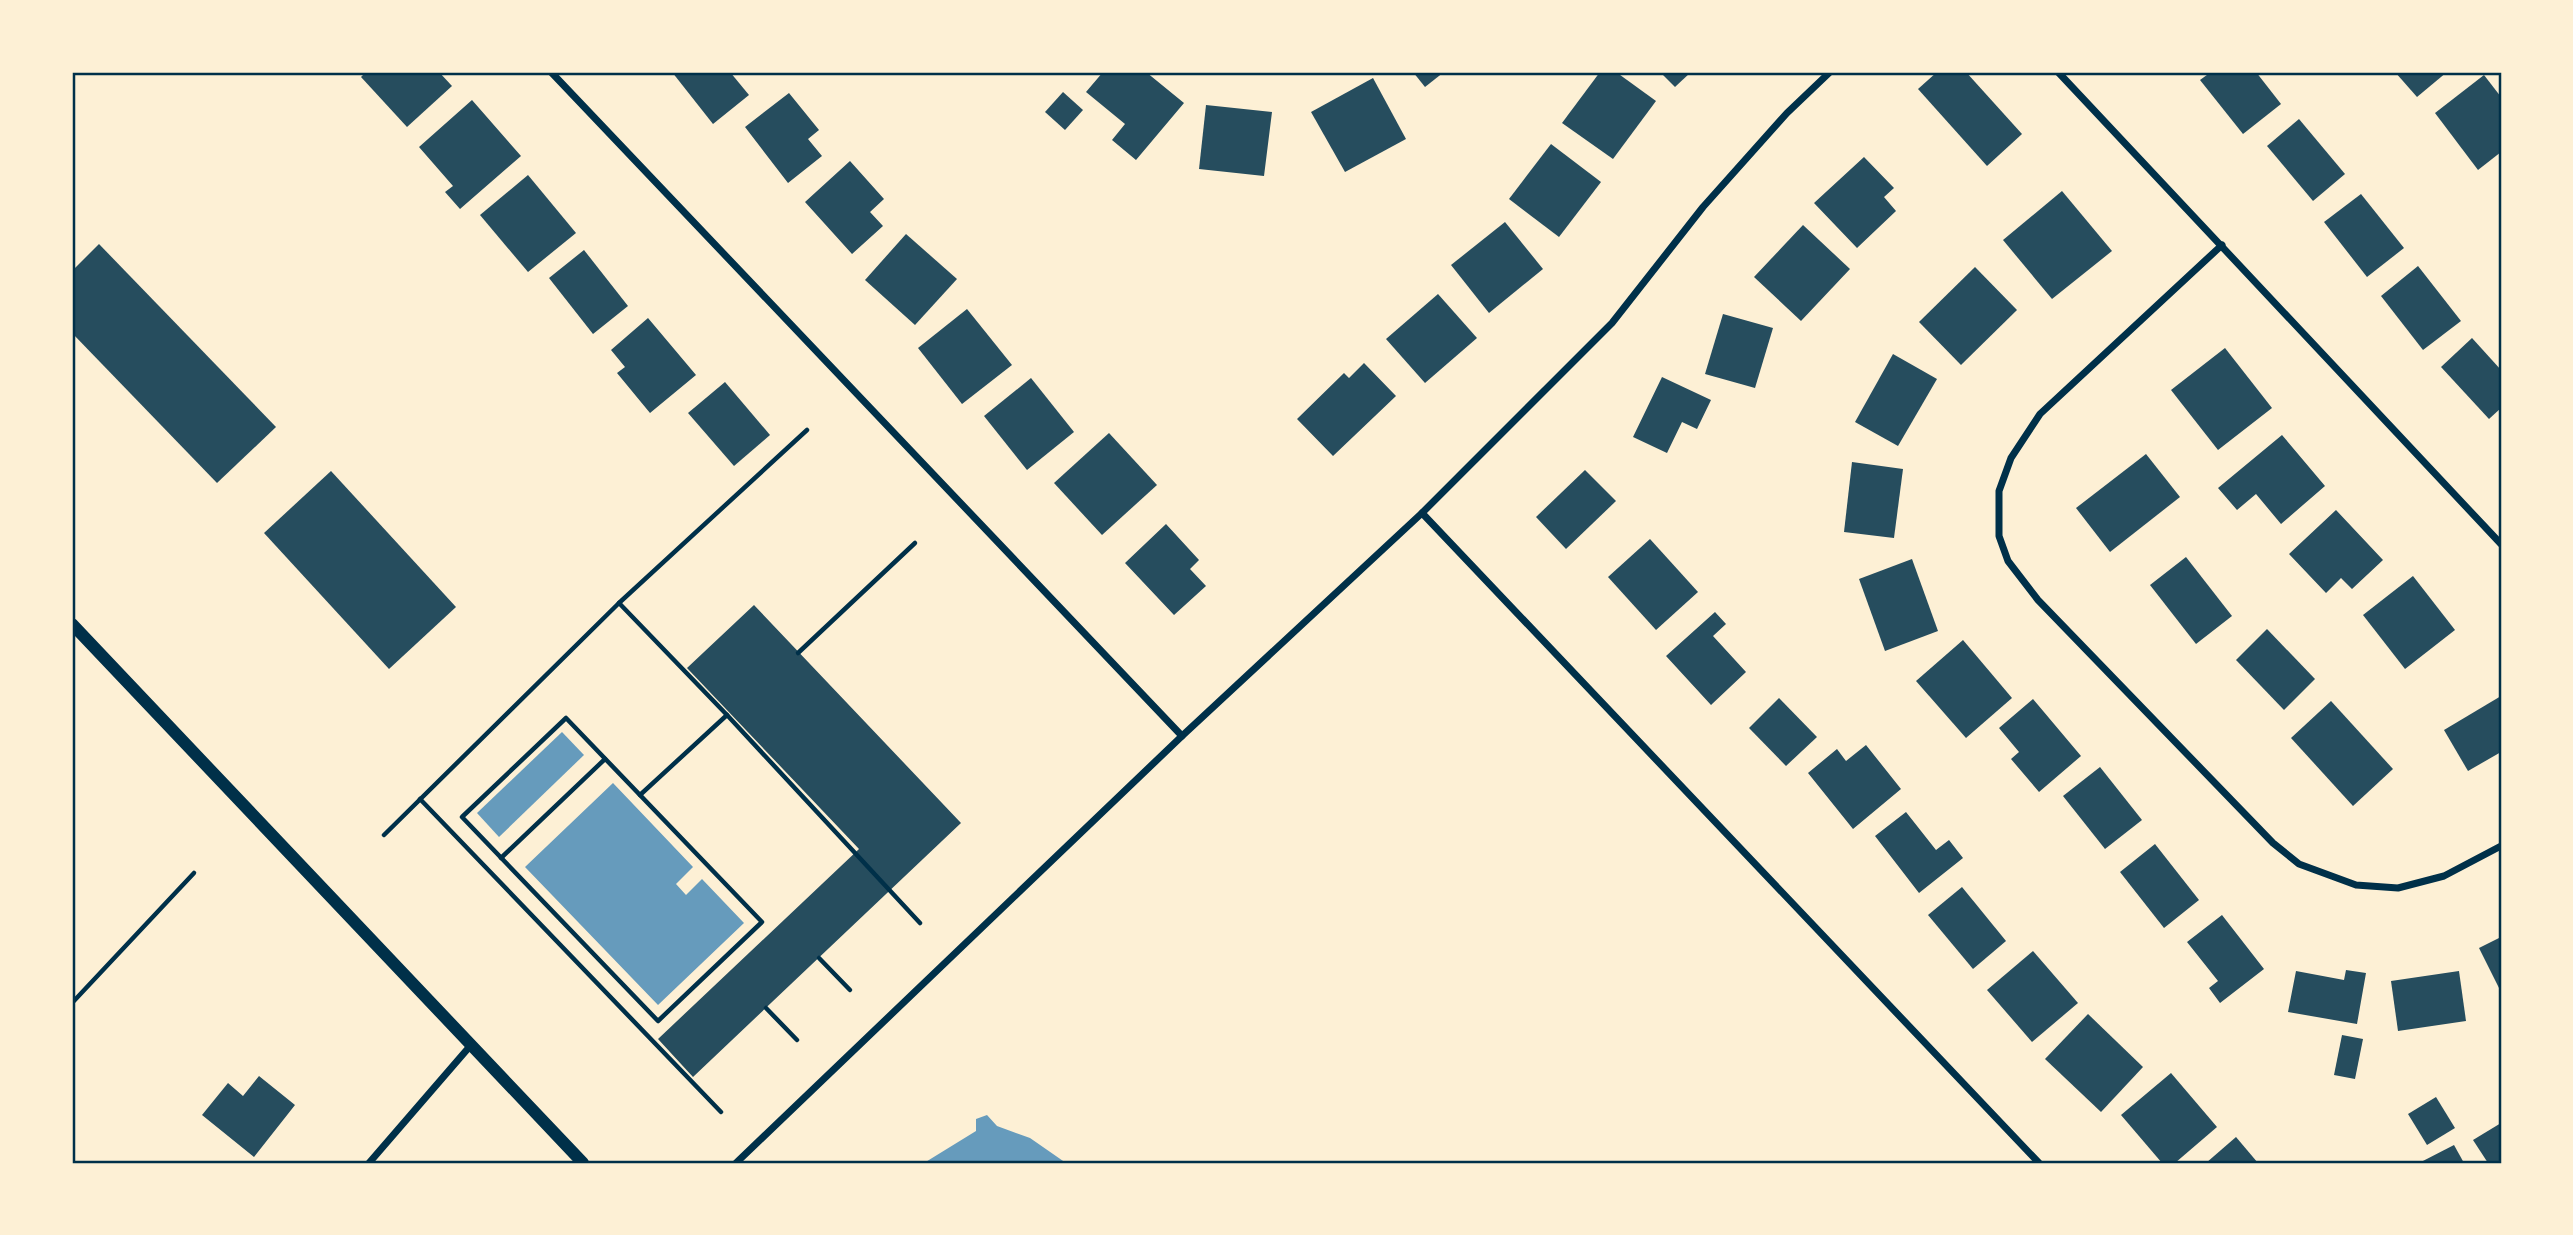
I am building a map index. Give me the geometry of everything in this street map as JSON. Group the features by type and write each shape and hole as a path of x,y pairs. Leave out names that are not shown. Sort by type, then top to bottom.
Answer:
{"street":[{"path":"551,72 1182,736"},
{"path":"736,1163 1182,736 1422,513 1612,323 1703,207 1787,113 1830,72"},
{"path":"2058,72 2501,544"},
{"path":"2222,245 2040,414 2011,458 1999,491 1999,536 2008,561 2038,600 2273,843 2299,864 2356,885 2398,888 2444,876 2501,846"},
{"path":"1422,513 2039,1163"},
{"path":"72,624 583,1163"},
{"path":"369,1163 471,1045"}],"path":[{"path":"384,835 620,603 807,430"},
{"path":"798,653 915,543"},
{"path":"620,603 920,923"},
{"path":"640,795 727,715"},
{"path":"566,718 640,795 762,922 658,1021 462,817 566,718"},
{"path":"501,858 605,759"},
{"path":"420,799 721,1112"},
{"path":"72,1003 194,873"},
{"path":"819,958 850,990"},
{"path":"766,1008 797,1040"}],"water":[{"path":"562,732 584,755 499,837 477,813"},
{"path":"613,783 693,867 676,884 686,895 702,879 744,923 658,1005 525,867"},
{"path":"987,1115 997,1126 1030,1138 1066,1163 924,1163 976,1131 976,1119"}],"building":[{"path":"366,72 439,72 452,86 407,127 361,77"},
{"path":"672,72 730,72 749,95 713,124"},
{"path":"1103,72 1146,72 1184,103 1136,160 1112,140 1125,124 1086,92"},
{"path":"1413,72 1444,72 1425,87"},
{"path":"1600,72 1616,72 1656,101 1613,159 1562,123"},
{"path":"1660,72 1691,72 1675,87"},
{"path":"1937,72 1966,72 2022,134 1987,166 1918,89"},
{"path":"2211,72 2256,72 2281,104 2243,134 2200,80"},
{"path":"2395,72 2447,72 2417,97"},
{"path":"2484,75 2501,97 2501,152 2478,170 2435,113"},
{"path":"1373,78 1406,139 1345,172 1311,112"},
{"path":"1063,92 1083,110 1065,130 1045,112"},
{"path":"789,93 819,130 808,139 822,156 788,183 745,127"},
{"path":"472,100 521,156 460,209 445,192 453,186 419,147"},
{"path":"1206,105 1272,112 1264,176 1199,169"},
{"path":"2299,119 2345,174 2313,201 2267,146"},
{"path":"1551,144 1601,182 1559,237 1509,199"},
{"path":"1864,157 1894,188 1884,197 1896,211 1857,248 1814,203"},
{"path":"850,161 884,199 870,212 883,226 852,254 805,202"},
{"path":"528,175 576,233 528,272 480,215"},
{"path":"2062,191 2112,251 2052,299 2003,240"},
{"path":"2361,194 2404,248 2367,277 2324,222"},
{"path":"1505,222 1543,269 1489,313 1451,265"},
{"path":"1803,225 1850,269 1801,321 1754,277"},
{"path":"906,234 957,279 915,325 865,280"},
{"path":"99,244 276,427 217,483 72,333 72,271"},
{"path":"584,250 628,306 593,334 549,278"},
{"path":"2418,266 2461,321 2423,350 2381,296"},
{"path":"1975,267 2017,310 1961,365 1919,322"},
{"path":"1438,294 1477,338 1425,383 1386,339"},
{"path":"967,309 1012,365 962,404 918,348"},
{"path":"1723,314 1773,328 1755,388 1705,374"},
{"path":"648,318 696,375 650,413 617,373 625,367 611,350"},
{"path":"2472,338 2501,370 2501,408 2489,419 2441,367"},
{"path":"2225,348 2272,408 2218,450 2171,390"},
{"path":"1893,354 1937,379 1898,446 1855,422"},
{"path":"1364,363 1396,396 1333,456 1297,419 1344,373 1349,378"},
{"path":"1662,377 1711,400 1697,429 1682,422 1667,453 1633,437"},
{"path":"1031,378 1074,432 1027,470 984,416"},
{"path":"725,382 770,435 734,466 688,413"},
{"path":"1109,433 1157,485 1102,535 1054,483"},
{"path":"2282,435 2325,486 2281,524 2256,494 2237,510 2218,488"},
{"path":"2146,454 2180,497 2110,552 2076,508"},
{"path":"1852,462 1903,469 1894,538 1844,532"},
{"path":"1585,470 1616,501 1566,549 1536,517"},
{"path":"331,471 456,607 389,669 264,533"},
{"path":"2336,510 2383,560 2352,589 2341,578 2326,593 2289,554"},
{"path":"1166,524 1199,560 1190,569 1206,586 1174,615 1125,563"},
{"path":"1650,539 1698,592 1656,630 1608,577"},
{"path":"2186,557 2232,616 2196,644 2150,585"},
{"path":"1912,559 1938,631 1885,651 1859,579"},
{"path":"2413,576 2455,630 2405,669 2363,615"},
{"path":"754,605 961,823 693,1077 658,1039 859,849 687,668"},
{"path":"1715,612 1726,624 1713,636 1746,672 1711,705 1666,656"},
{"path":"2267,629 2315,679 2284,710 2236,660"},
{"path":"1963,640 2012,698 1966,738 1916,681"},
{"path":"2501,696 2501,752 2468,771 2444,730"},
{"path":"1779,698 1817,737 1786,766 1749,728"},
{"path":"2033,699 2081,756 2039,792 2011,759 2019,752 1999,728"},
{"path":"2331,701 2393,769 2353,806 2291,738"},
{"path":"1866,745 1901,789 1853,829 1808,773 1837,749 1846,761"},
{"path":"2100,767 2142,820 2105,849 2063,796"},
{"path":"1906,812 1936,850 1949,840 1963,858 1919,893 1875,836"},
{"path":"2155,844 2199,900 2164,928 2120,872"},
{"path":"1962,887 2006,941 1973,969 1928,915"},
{"path":"2222,915 2264,969 2220,1003 2209,988 2218,981 2187,942"},
{"path":"2501,937 2501,987 2499,988 2479,948"},
{"path":"2033,951 2078,1003 2032,1042 1987,990"},
{"path":"2346,970 2366,973 2357,1024 2288,1012 2296,971 2344,980"},
{"path":"2459,971 2466,1021 2398,1031 2391,981"},
{"path":"2088,1014 2143,1067 2101,1112 2045,1059"},
{"path":"2342,1035 2363,1039 2355,1079 2334,1075"},
{"path":"2171,1073 2217,1127 2175,1163 2162,1163 2121,1115"},
{"path":"259,1076 295,1105 254,1157 202,1115 228,1083 243,1096"},
{"path":"2436,1097 2455,1128 2427,1145 2408,1114"},
{"path":"2501,1123 2501,1163 2488,1163 2473,1140"},
{"path":"2236,1137 2258,1163 2206,1163"},
{"path":"2454,1145 2464,1163 2419,1163"}]}
